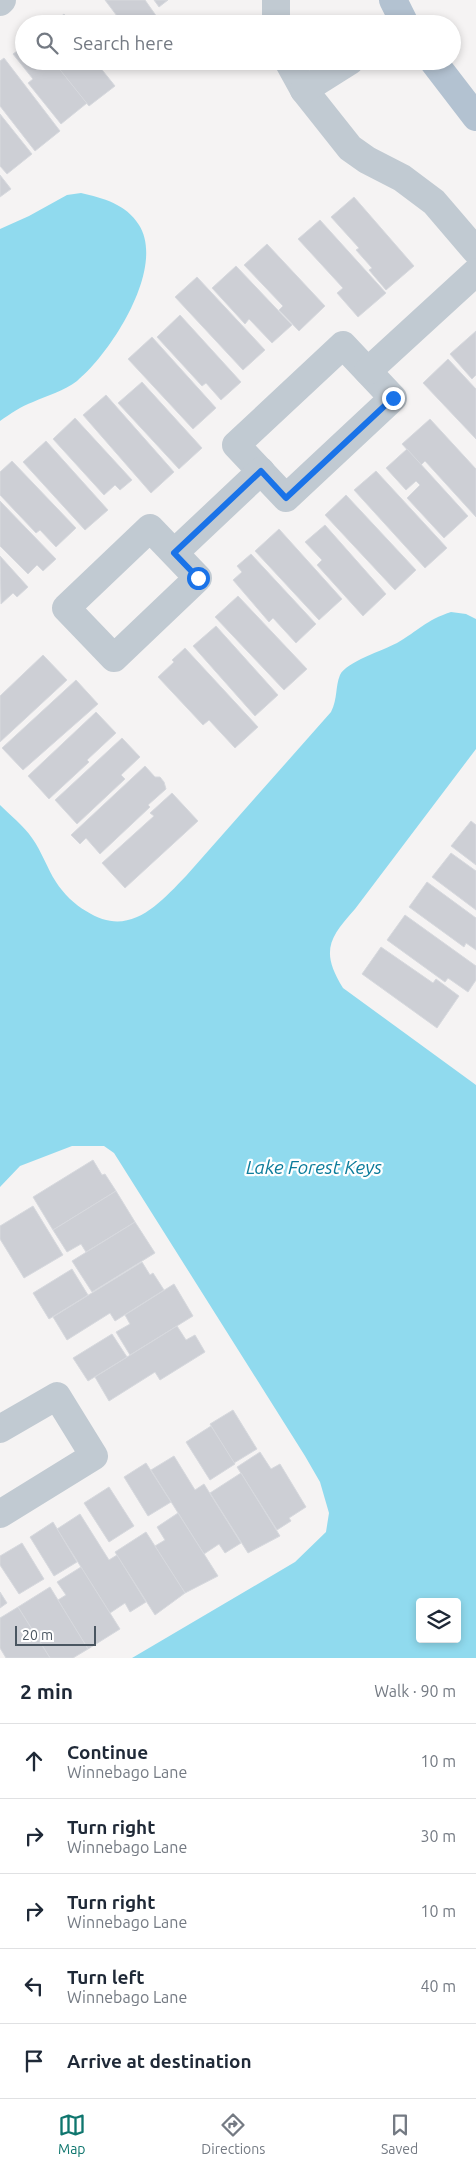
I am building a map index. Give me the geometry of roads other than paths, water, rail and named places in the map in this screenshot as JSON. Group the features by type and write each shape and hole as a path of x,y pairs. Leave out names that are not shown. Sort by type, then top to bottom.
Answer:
{"main road":[{"path":"393,0 400,15"},
{"path":"440,70 476,117"}],"street":[{"path":"276,0 276,15"},
{"path":"293,70 304,90 350,148 367,160 402,178 434,202 476,251"},
{"path":"304,90 336,70"},
{"path":"368,371 476,272"},
{"path":"344,345 368,371 393,398 286,498 236,445 344,345"},
{"path":"174,553 261,471"},
{"path":"150,528 174,553 198,578 114,658 66,608 150,528"},
{"path":"0,1429 57,1396 94,1456 0,1514"}],"water":[{"path":"81,193 98,197 121,207 139,225 145,243 145,264 140,286 131,309 119,331 91,368 72,384 16,410 0,421 0,229 29,216 67,195"},
{"name":"Lake Forest Keys","path":"451,612 466,614 476,619 476,749 339,929 331,946 330,955 336,976 343,988 476,1085 476,1658 132,1658 295,1562 326,1532 329,1513 320,1482 305,1456 114,1153 104,1146 72,1146 20,1166 0,1187 0,805 29,834 56,882 78,905 101,919 129,920 142,915 165,898 186,876 331,712 335,702 338,679 344,670 357,661 397,643 428,622"}]}
